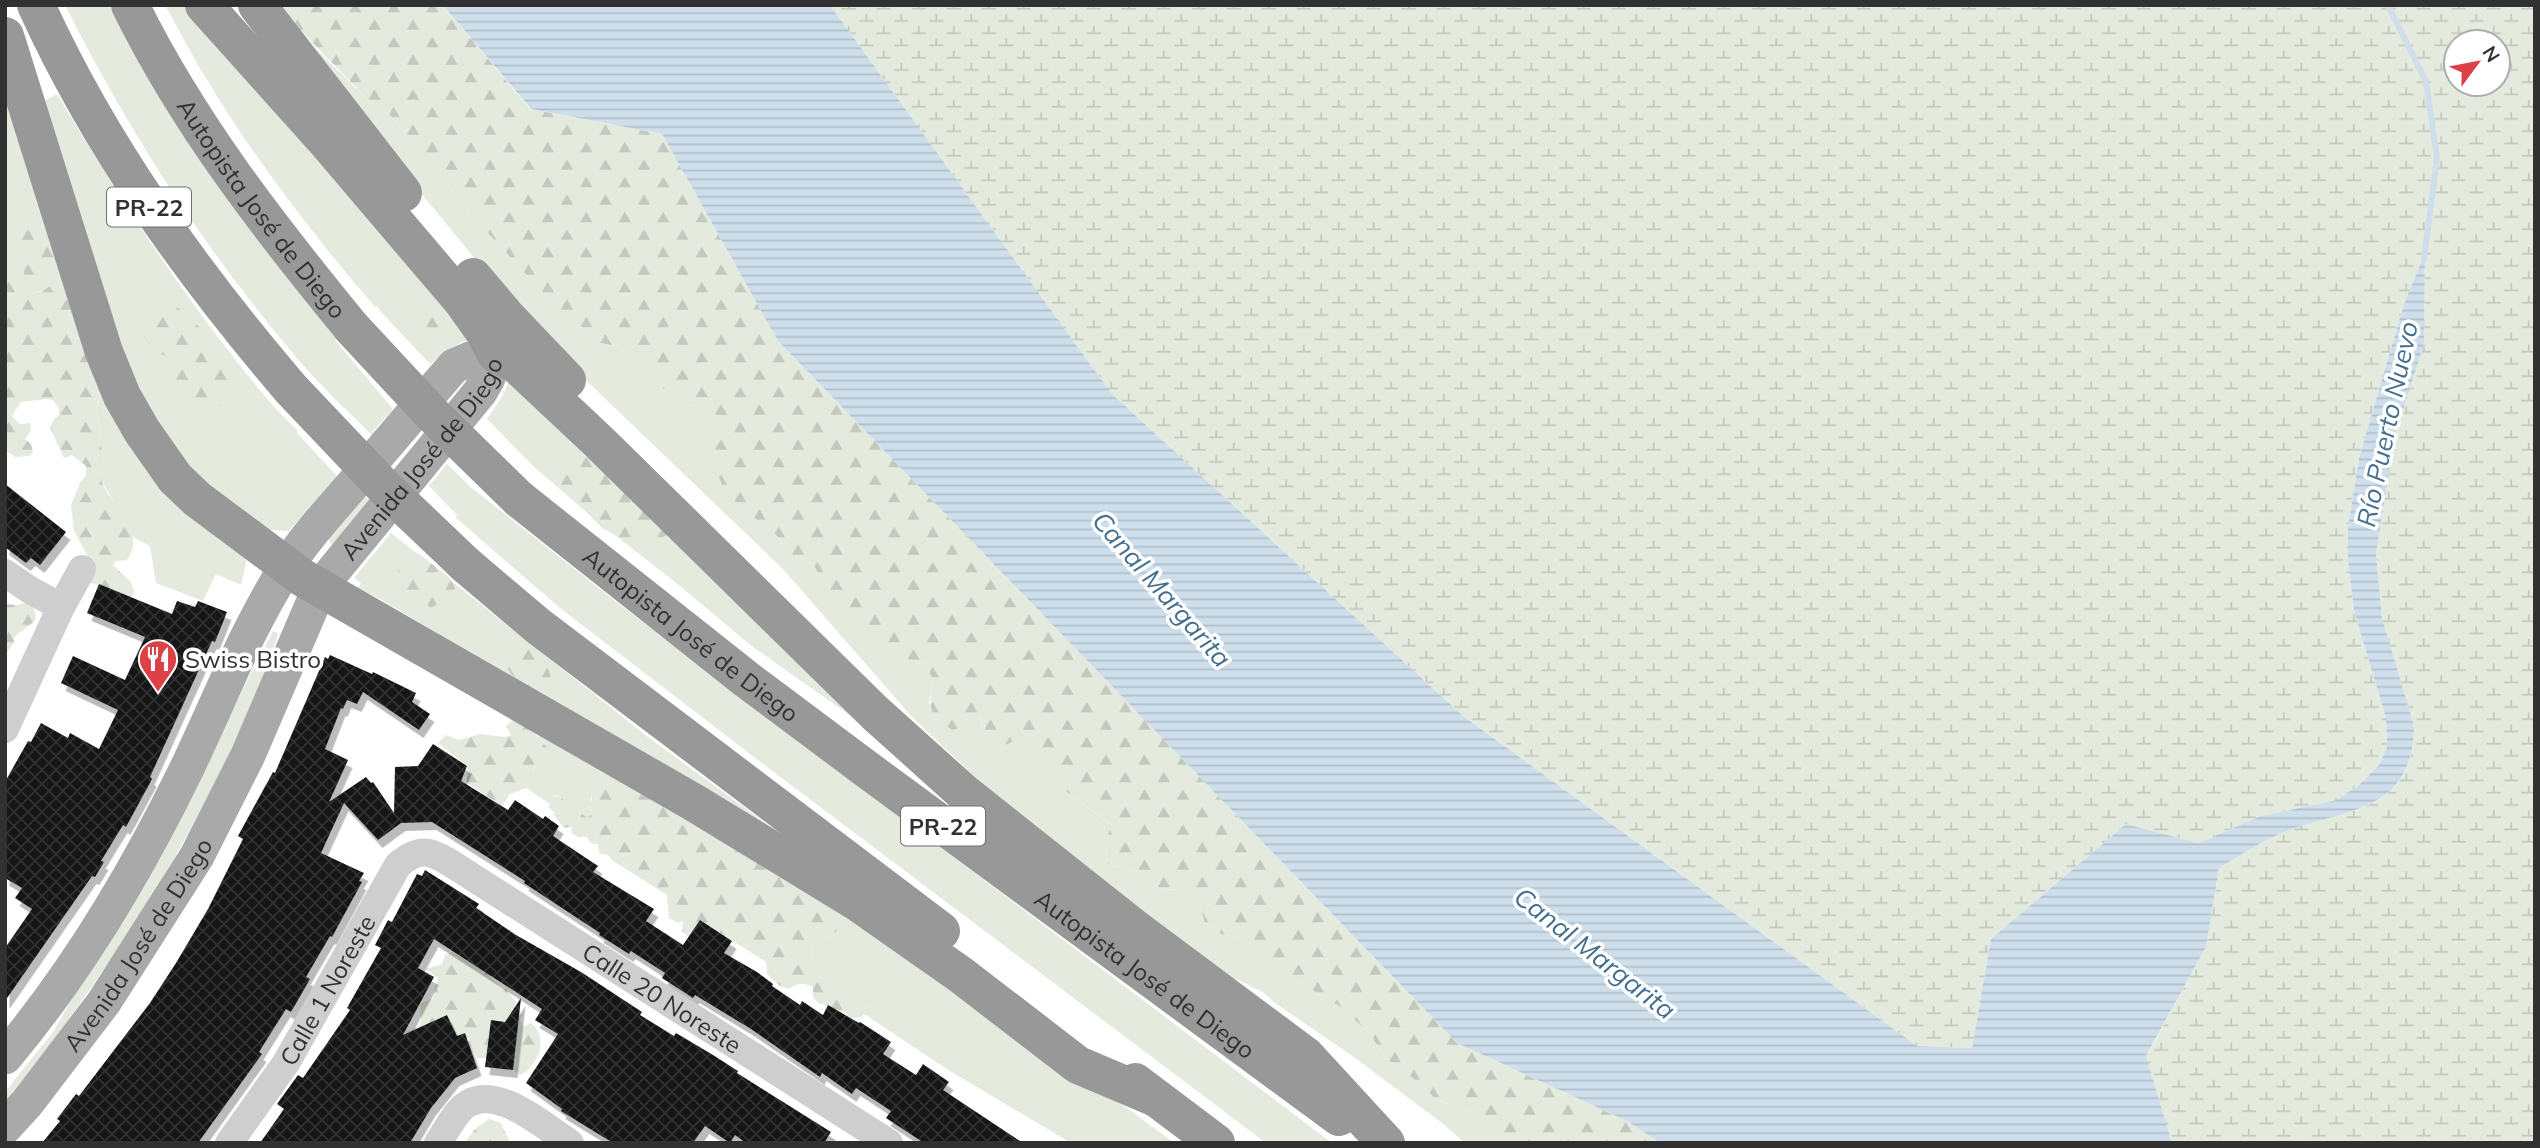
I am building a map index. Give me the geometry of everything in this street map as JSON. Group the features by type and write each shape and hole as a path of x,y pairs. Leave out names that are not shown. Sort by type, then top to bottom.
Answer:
{"highway":[{"name":"PR-22","path":"36,5 78,92 144,198 208,288 291,389 384,487 466,565 538,626 854,864 1216,1143"},
{"name":"Autopista José de Diego","path":"130,5 154,52 238,184 287,249 352,328 432,414 519,499 735,670 854,760 1375,1143"},
{"path":"204,5 326,141 463,302 496,354 517,365 875,713 964,793 1133,927 1306,1056 1386,1143"},
{"path":"230,5 300,93 326,141"},
{"path":"257,5 416,210 506,316 576,390 751,561 977,790 1013,833"},
{"path":"5,36 104,352 122,396 142,431 175,478 197,499 287,566 320,587 693,802 857,902 961,975 1078,1065 1156,1098"}],"main road":[{"name":"Avenida José de Diego","path":"5,1057 60,987 141,858 260,615 287,566 318,525 454,366 472,358 496,354 480,392 320,587 248,755 197,856 104,1002 27,1103 5,1127"}],"street":[{"path":"5,729 61,607 82,569"},
{"path":"5,573 61,607"},
{"name":"Calle 1 Noreste","path":"229,1143 286,1063 398,865 414,854 434,853"},
{"name":"Calle 20 Noreste","path":"434,853 889,1143"},
{"path":"439,1143 464,1106 487,1098 501,1100 570,1143"}],"green space":[{"path":"65,5 109,5 136,56 335,340 393,409 373,431 370,429 379,438 377,440 309,372 273,330 207,242 117,102"},
{"path":"165,5 192,5 469,339 447,350 430,364 377,306 375,307 254,153 211,87"},
{"path":"276,5 443,5 530,109 662,134 778,341 1457,1043 1627,1121 1660,1143 1509,1143 1491,1124 1467,1110 1437,1100 1405,1071 1386,1059 1370,1034 1341,1007 1280,971 1246,940 1217,933 1205,923 1196,894 1161,889 1135,872 1108,864 1106,853 1110,824 1059,786 1028,735 1005,745 983,745 981,713 970,724 953,730 938,720 931,703 933,679 925,664 903,658 885,641 856,624 838,603 812,563 791,554 772,530 744,511 723,488 714,463 714,419 700,407 685,403 667,392 620,347 596,342 576,321 557,308 486,231 390,115 370,102"},
{"path":"830,5 2535,5 2535,1143 2172,1143 2146,1057 2206,947 2219,868 2275,836 2367,805 2386,794 2401,778 2411,757 2414,727 2382,618 2376,554 2395,436 2424,344 2425,255 2404,304 2359,458 2348,528 2348,561 2354,611 2386,718 2387,747 2379,765 2357,787 2336,800 2261,816 2198,843 2126,824 1991,939 1972,1048 1917,1046 1463,716 1111,393"},
{"path":"313,46 370,102 390,115 486,231 557,308 576,321 596,342 620,347 667,392 685,403 700,407 715,420 715,438 744,511 772,530 791,554 812,563 838,603 856,623 885,641 903,658 925,664 933,679 929,704 981,713 983,745 1005,745 1028,734 1059,786 1111,825 1106,853 1108,864 1135,872 1161,889 1196,894 1205,923 1217,933 1246,940 1280,971 1341,1007 1370,1034 1386,1059 1405,1071 1437,1100 1467,1110 1491,1124 1509,1143 1465,1143 1442,1123 1263,992 1223,973 1000,801 912,717 783,569 570,365 495,283 397,164"},
{"path":"5,72 117,405 248,555 241,585 216,574 203,601 156,583 150,546 134,538 101,479 100,466 104,459 96,410 99,401 78,338 68,334 70,324 76,317 46,290 15,293 15,271 5,260"},
{"path":"57,94 134,217 195,307 275,408 337,476 289,531 271,530 268,535 214,495 140,408 40,103"},
{"path":"17,217 32,218 38,227 40,241 50,244 59,266 39,289 29,287 25,278 15,231"},
{"path":"5,260 15,271 16,293 41,292 54,284 72,290 76,317 70,324 68,334 77,338 86,349 96,376 96,410 104,459 100,472 103,484 132,533 133,546 127,560 116,561 113,565 130,581 134,591 132,598 99,584 88,583 91,562 74,531 71,505 86,475 86,466 72,455 64,458 50,427 59,415 59,408 53,400 21,402 12,416 20,424 30,423 31,431 25,439 31,444 33,452 29,456 15,457 5,450"},
{"path":"168,299 197,325 203,333 209,357 212,354 215,356 234,379 234,394 217,408 189,408 179,403 164,379 174,370 175,362 156,351 143,333 138,318 151,315"},
{"path":"419,308 445,329 442,341 436,347 420,342 414,336 413,321"},
{"path":"509,381 855,719 749,644 534,467 487,419"},
{"path":"594,455 668,534 657,541 649,542 619,537 603,529 561,486 557,472 578,460"},
{"path":"447,464 472,488 615,601 1332,1143 1266,1143 771,770 560,608 455,517 458,516 429,486"},
{"path":"361,492 375,506 334,545 330,544 328,536"},
{"path":"391,533 648,737 827,868 358,588 361,583 354,578"},
{"path":"419,554 449,577 455,588 448,598 431,608 406,592 399,575 401,563"},
{"path":"26,603 34,610 35,621 14,637 14,643 5,655 5,604"},
{"path":"273,631 278,635 254,699 195,821 125,938 5,1103 5,1092 53,1032 176,818"},
{"path":"517,643 542,659 549,672 551,686 542,689 531,687 512,675 504,658 507,649"},
{"path":"515,718 536,731 536,735 548,749 548,755 547,760 535,765 534,777 529,787 510,794 502,806 467,783 467,766 438,743 446,735 459,740 480,734 504,737 511,735 506,726"},
{"path":"536,731 613,772 593,785 589,808 593,812 589,817 560,797 553,795 550,804 525,787 529,786 535,765 547,760 545,744"},
{"path":"613,772 837,910 843,924 831,937 813,944 811,960 823,978 829,977 833,980 833,987 843,988 865,1005 866,1011 862,1017 851,1018 845,1012 819,1004 813,997 813,987 809,985 795,985 789,989 780,986 767,974 766,962 700,920 689,937 682,931 683,921 678,923 669,918 667,895 613,861 608,855 599,853 598,844 592,844 586,837 578,837 572,833 571,827 564,828 549,808 550,796 560,797 589,817 593,812 587,804 592,800 593,785"},
{"path":"837,910 1099,1087 1174,1143 1071,1143 945,1068 864,1014 866,1007 843,988 832,987 817,972 811,960 813,944 831,937 843,924"},
{"path":"453,952 484,971 495,968 490,976 516,1001 514,1008 522,1015 520,1021 523,1027 531,1023 537,1029 541,1044 539,1051 532,1065 520,1075 513,1070 518,1023 491,1020 486,1058 477,1058 465,1033 457,1036 447,1015 405,1037 407,1031 420,1024 421,1003 433,998 438,978 425,969 442,964 445,955"},
{"path":"489,1119 501,1123 510,1143 464,1143 476,1128"}],"water":[{"name":"Canal Margarita","path":"443,5 830,5 1111,393 1463,716 1917,1046 1972,1048 1991,939 2126,824 2198,843 2261,816 2336,800 2357,787 2379,765 2387,747 2386,718 2354,611 2348,561 2348,528 2359,458 2404,304 2425,253 2424,344 2395,436 2376,554 2382,618 2414,726 2411,756 2401,778 2386,794 2346,813 2275,836 2219,868 2206,947 2146,1056 2172,1143 1660,1143 1627,1121 1457,1043 778,341 662,134 531,109"}],"building":[{"path":"5,484 66,532 40,565 31,558 26,563 5,547"},
{"path":"99,584 172,614 177,601 195,607 198,601 227,612 150,777 152,779 126,827 123,825 101,861 104,862 95,877 92,876 5,1001 5,948 32,909 15,898 22,888 5,878 5,782 41,723 68,738 70,733 99,749 118,710 61,683 73,656 125,680 145,637 87,613"},
{"path":"330,655 416,693 412,702 430,714 419,730 363,692 357,704 347,700 343,709 341,708 325,749 348,760 329,802 366,777 373,782 394,813 395,767 418,766 433,744 467,766 461,781 508,810 515,800 543,819 545,816 559,826 553,836 598,866 593,872 654,909 646,921 683,945 700,920 732,941 724,953 757,972 800,1005 802,1001 823,1015 828,1005 860,1022 891,1042 883,1054 916,1075 923,1064 949,1082 943,1090 1023,1143 924,1143 886,1118 891,1111 856,1088 852,1094 822,1073 820,1077 751,1029 695,995 693,998 662,978 665,973 631,951 629,954 599,935 600,933 524,883 525,881 432,822 401,823 378,840 344,803 321,853 364,873 359,881 362,882 306,977 310,979 291,1012 286,1009 259,1052 262,1054 198,1143 42,1143 60,1121 57,1119 76,1094 79,1096 150,1003 208,909 243,839 238,836 273,772 275,773 325,657 328,659"},
{"path":"425,870 479,904 476,908 516,935 581,972 642,1012 640,1015 713,1055 831,1132 824,1143 746,1143 735,1135 730,1143 705,1126 693,1143 613,1143 561,1111 562,1109 526,1083 558,1034 535,1020 542,1009 434,939 418,968 434,977 403,1035 447,1015 457,1036 465,1033 477,1068 455,1078 431,1108 410,1143 260,1143 284,1109 277,1104 298,1075 303,1078 350,1010 347,1008 381,948 375,945 388,920 392,922 417,874 422,876"},
{"path":"521,998 513,1070 485,1067 491,1020 505,1022"}],"waterway":[{"name":"Río Puerto Nuevo","path":"2388,5 2426,82 2437,158 2424,259"}],"place":[{"name":"Swiss Bistro","path":"158,693"}]}
